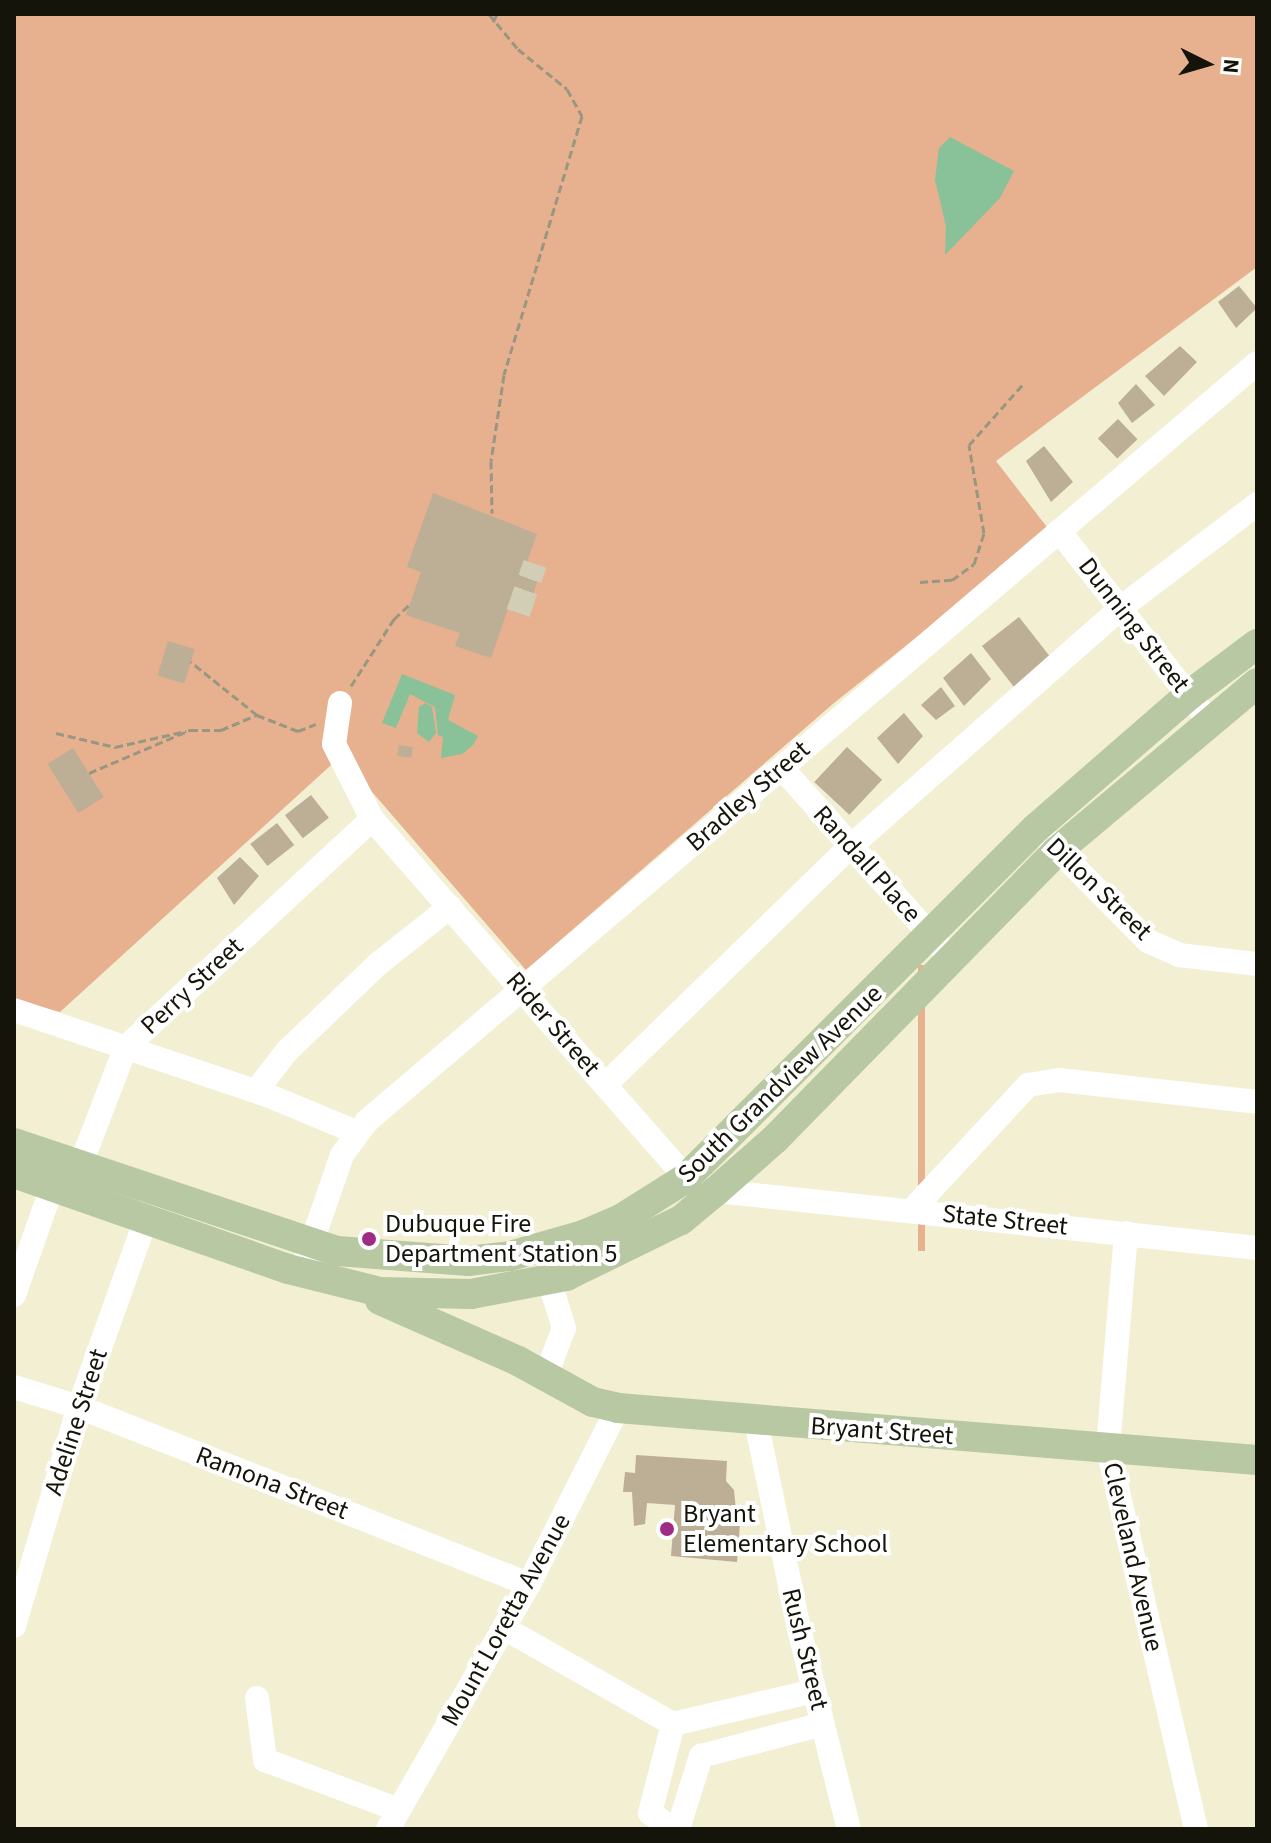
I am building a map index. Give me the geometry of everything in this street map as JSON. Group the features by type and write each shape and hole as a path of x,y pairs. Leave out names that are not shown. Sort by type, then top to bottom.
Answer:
{"main road":[{"name":"South Grandview Avenue","path":"14,1173 145,1219 305,1258 468,1261 543,1248 621,1219 686,1178 932,937 1036,828 1189,695 1257,644"},
{"name":"South Grandview Avenue","path":"14,1143 82,1162 156,1190 305,1258 337,1283 380,1292 440,1294 498,1291 549,1280 667,1227 716,1191 952,960 1057,851 1208,720 1257,683"},
{"path":"388,1258 406,1265 518,1361"},
{"path":"337,1283 518,1361"},
{"path":"484,1332 480,1313 498,1291"},
{"name":"Bryant Street","path":"518,1361 593,1402 618,1408 1257,1460"}],"street":[{"name":"Bradley Street","path":"305,1258 342,1155 356,1132 1257,363"},
{"path":"605,1085 851,846 1122,607 1257,504"},
{"name":"Dunning Street","path":"1059,531 1122,607 1208,720"},
{"name":"Rider Street","path":"340,703 334,744 372,819 686,1178 716,1191 753,1194"},
{"name":"Randall Place","path":"782,768 952,960"},
{"name":"Perry Street","path":"14,1295 61,1190 82,1162 126,1047 372,819"},
{"name":"Dillon Street","path":"1036,828 1148,941 1179,955 1257,964"},
{"path":"256,1091 287,1051 378,964 450,907"},
{"path":"14,1010 256,1091 356,1132"},
{"path":"912,1210 1028,1085 1059,1080 1257,1102"},
{"name":"Adeline Street","path":"14,1626 79,1407 156,1190"},
{"name":"State Street","path":"753,1194 1257,1248"},
{"name":"Cleveland Avenue","path":"1126,1233 1108,1448 1196,1829"},
{"path":"546,1375 564,1328 549,1280"},
{"name":"Ramona Street","path":"14,1387 79,1407 529,1584"},
{"name":"Mount Loretta Avenue","path":"393,1820 529,1584 618,1408"},
{"name":"Rush Street","path":"756,1421 814,1691 849,1829"},
{"path":"504,1628 673,1724 814,1691"},
{"path":"257,1698 265,1760 393,1820"},
{"path":"673,1724 650,1813 676,1829 701,1756"},
{"path":"666,1750 701,1756 823,1724"}],"path":[{"path":"489,14 493,22 567,89 582,116 504,375 491,461 492,513"},
{"path":"493,22 497,14"},
{"path":"920,582 952,580 974,564 984,533 969,445 1024,383"},
{"path":"56,733 115,747 140,745 190,730 221,730 257,715 191,662"},
{"path":"89,773 190,730"}],"shaded area":[{"path":"14,14 1257,14 1257,267 996,461 1050,531 834,703 526,970 341,756 60,1012 14,999"},
{"path":"950,137 1014,171 1000,198 945,255 946,226 935,180 939,148"},
{"path":"402,674 455,695 448,720 478,736 473,745 462,754 441,758 443,737 438,735 435,707 410,694 396,728 382,723"},
{"path":"425,703 432,707 436,733 429,742 417,733 419,707"},
{"path":"918,965 925,965 925,1251 918,1251"}],"building":[{"path":"1239,286 1257,308 1236,328 1218,302"},
{"path":"1180,346 1197,362 1164,396 1145,376"},
{"path":"1136,384 1155,405 1132,423 1118,403"},
{"path":"1118,419 1137,439 1117,459 1098,438"},
{"path":"1044,446 1073,482 1051,502 1026,461"},
{"path":"433,493 537,534 527,562 542,567 526,616 508,609 491,658 455,646 460,633 406,615 421,572 407,567"},
{"path":"1019,617 1052,660 1015,688 982,646"},
{"path":"168,641 195,649 184,684 157,675"},
{"path":"971,653 991,679 964,706 943,678"},
{"path":"941,687 955,706 936,720 921,705"},
{"path":"904,713 923,736 898,764 877,738"},
{"path":"399,745 413,747 411,758 397,756"},
{"path":"847,747 882,780 849,815 814,782"},
{"path":"73,748 104,797 78,813 48,764"},
{"path":"311,795 329,818 303,838 285,815"},
{"path":"277,823 294,845 267,866 250,844"},
{"path":"240,857 259,876 234,905 217,878"},
{"path":"636,1455 727,1461 726,1481 734,1490 736,1510 741,1511 737,1562 671,1556 675,1505 647,1503 645,1524 634,1526 632,1492 623,1492 625,1472 635,1473"}],"tunnel":[{"path":"518,613 535,564"}],"place":[{"name":"Dubuque Fire Department Station 5","path":"369,1239"},
{"name":"Bryant Elementary School","path":"667,1529"}]}
